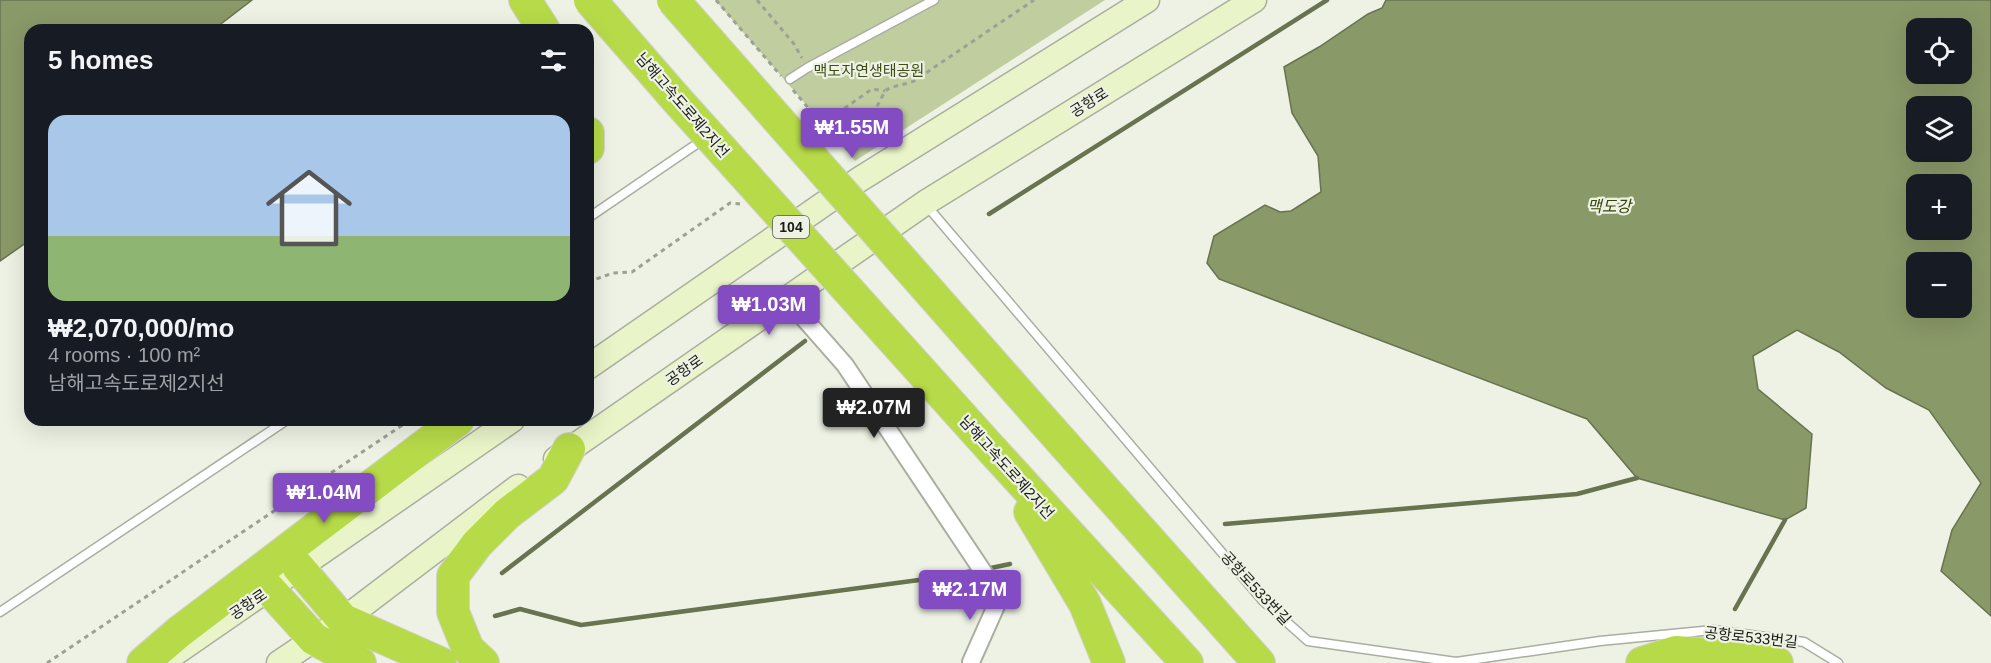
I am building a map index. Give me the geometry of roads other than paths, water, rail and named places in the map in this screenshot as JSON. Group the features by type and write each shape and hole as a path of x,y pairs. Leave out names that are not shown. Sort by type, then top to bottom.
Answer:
{"highway":[{"path":"525,0 540,24"},
{"name":"남해고속도로제2지선","path":"591,0 678,101 1180,657"},
{"path":"674,0 1259,663"},
{"path":"143,663 179,632 450,426"},
{"path":"483,663 468,649 453,612 453,576 477,544 507,514 554,479 569,449"},
{"path":"994,452 1085,604 1109,663"},
{"path":"299,568 343,620 440,663"},
{"path":"269,589 314,639 360,663"},
{"path":"1642,663 1676,652 1768,660 1777,663"}],"main road":[{"path":"594,363 857,181 1147,0"},
{"name":"공항로","path":"279,663 343,620 569,449 925,203 1254,0"},
{"name":"공항로","path":"161,663 503,426"}],"street":[{"path":"787,298 845,365 1000,597 971,662"}],"lane":[{"path":"788,82 807,68 934,0"},
{"path":"594,214 705,139"},
{"name":"공항로533번길","path":"925,203 1263,601 1308,641 1456,662 1600,641 1713,630 1804,642 1838,663"},
{"path":"0,612 277,426"}],"water":[{"path":"0,0 252,0 221,24 24,24 24,244 0,261"},
{"name":"맥도강","path":"1386,0 1991,0 1991,616 1941,571 1952,530 1981,483 1929,410 1886,388 1839,352 1797,330 1753,356 1758,389 1812,434 1806,508 1785,520 1637,478 1587,419 1219,279 1207,263 1214,236 1265,205 1280,212 1291,211 1321,192 1318,156 1292,113 1284,67 1368,14 1382,8"}],"waterway":[{"path":"989,214 1327,0"},
{"path":"502,573 805,341"},
{"path":"1225,524 1577,494 1637,478"},
{"path":"1735,609 1785,520"},
{"path":"986,569 1010,564"},
{"path":"495,616 520,609 581,625 934,578 978,570"}],"park label":[{"name":"맥도자연생태공원","path":"869,70"}]}
